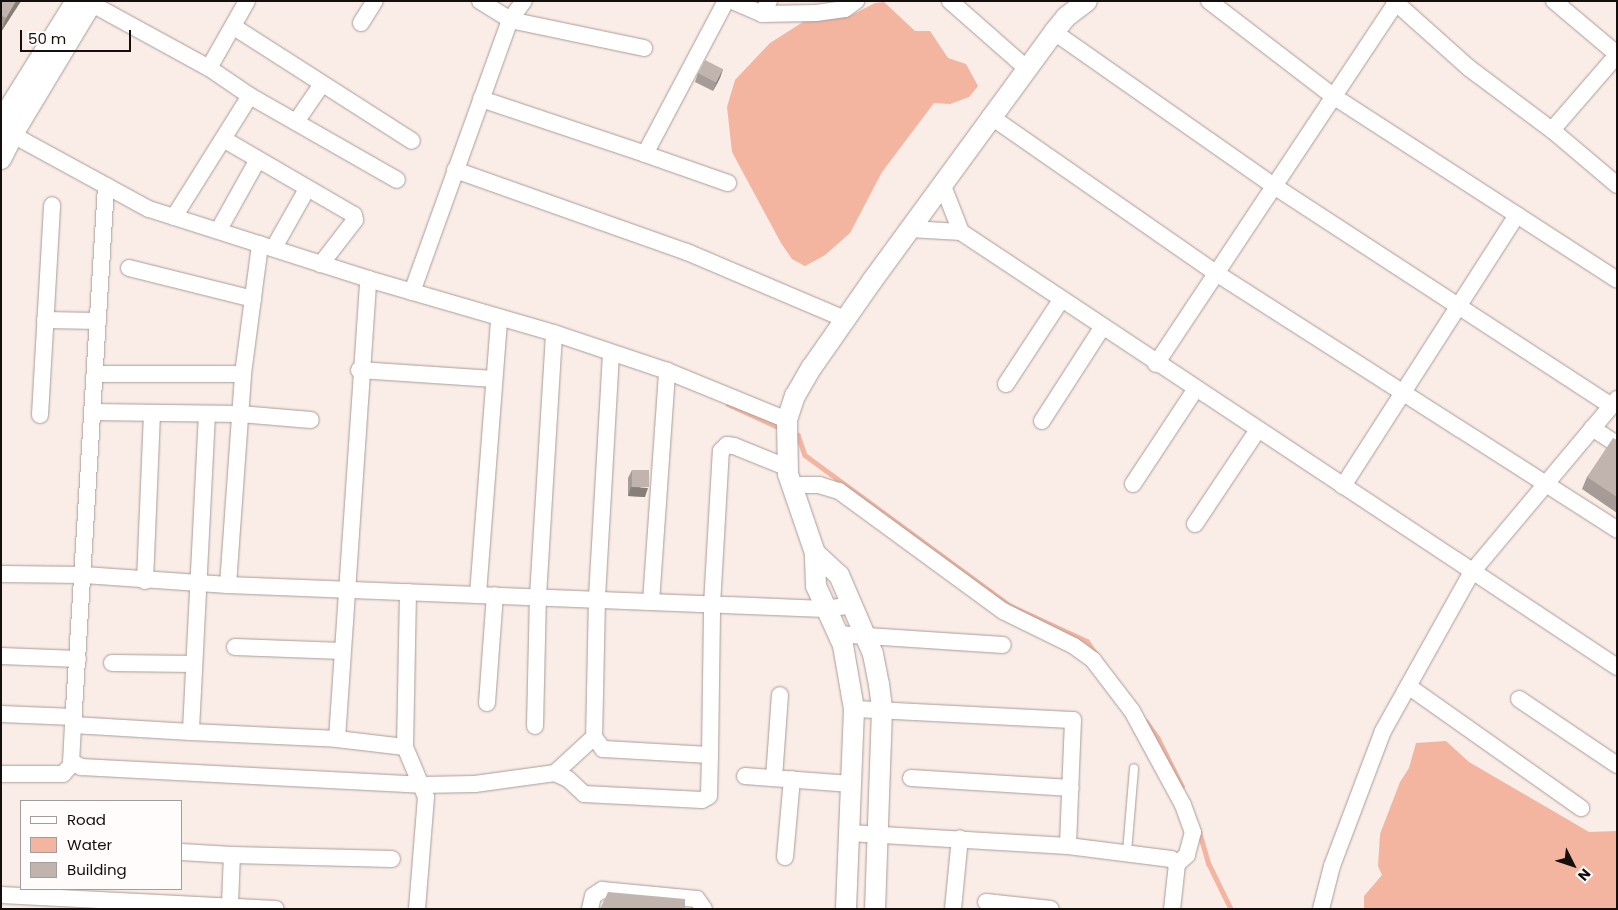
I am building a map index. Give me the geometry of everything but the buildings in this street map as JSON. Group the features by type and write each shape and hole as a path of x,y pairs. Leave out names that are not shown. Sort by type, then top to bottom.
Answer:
{"street":[{"path":"361,22 375,1"},
{"path":"480,1 510,20 644,48"},
{"path":"412,292 510,20 524,1"},
{"path":"645,154 726,1"},
{"path":"732,1 766,8 816,13 845,9 856,1"},
{"path":"950,1 1027,69"},
{"path":"846,909 854,709 843,645 816,586 815,553 788,472 787,424 795,396 845,319 943,186 990,116 1027,69 1063,17 1087,1"},
{"path":"1209,1 1333,96 1617,280"},
{"path":"1552,130 1617,55 1554,1"},
{"path":"1,159 5,128 87,2 209,68 250,96 397,180"},
{"path":"1156,364 1396,2 1469,68 1552,130 1617,185"},
{"path":"209,68 234,27 238,4"},
{"path":"1063,17 1274,186 1457,305 1614,402 1472,572 1383,731 1332,866 1321,909"},
{"path":"234,27 412,141"},
{"path":"296,122 322,84"},
{"path":"174,217 225,140 250,96"},
{"path":"481,99 728,183"},
{"path":"990,116 1216,272 1547,482 1617,529"},
{"path":"5,128 149,209 268,244 368,279 499,319 554,333 611,354 667,371 787,424"},
{"path":"225,140 257,161 355,217 321,264"},
{"path":"222,224 257,161"},
{"path":"455,170 687,252 845,319"},
{"path":"1,774 63,774 72,764 73,721 84,575 106,186"},
{"path":"943,186 961,232"},
{"path":"228,585 243,374 253,299 268,244 308,189"},
{"path":"40,415 52,205"},
{"path":"1342,486 1404,392 1457,305 1517,215"},
{"path":"910,229 961,232 1195,390 1617,667"},
{"path":"129,268 253,299"},
{"path":"337,739 360,370 368,279"},
{"path":"1006,384 1061,300"},
{"path":"478,594 499,319"},
{"path":"45,320 98,321"},
{"path":"1042,421 1102,328"},
{"path":"536,726 538,596 554,333"},
{"path":"611,354 597,598 594,737 598,746 609,751 710,755"},
{"path":"360,370 494,379"},
{"path":"651,602 667,371"},
{"path":"96,374 243,374"},
{"path":"1133,484 1195,390"},
{"path":"92,412 152,416 240,414 311,420"},
{"path":"191,732 206,414"},
{"path":"145,581 152,416"},
{"path":"1592,428 1617,444"},
{"path":"1195,524 1257,430"},
{"path":"72,764 420,785 475,784 555,773 568,779 584,794 702,800 709,796 712,605 721,451 727,445 734,446 819,485 839,491 1003,611 1074,646 1093,660 1132,711 1183,805 1193,832 1187,855 1177,864 1172,909"},
{"path":"815,553 839,575 874,654 882,710 875,909"},
{"path":"1,574 84,575 145,581 197,582 228,585 597,598 712,605 825,609 852,605"},
{"path":"408,592 405,747 426,797 417,909"},
{"path":"487,703 495,595"},
{"path":"837,634 1003,645"},
{"path":"235,647 342,651"},
{"path":"1,656 78,659"},
{"path":"112,663 194,664"},
{"path":"1408,686 1582,808"},
{"path":"774,778 780,695"},
{"path":"1519,699 1617,765"},
{"path":"854,709 1073,720 1068,846"},
{"path":"1,714 191,732 337,739 405,747"},
{"path":"555,773 594,737"},
{"path":"744,776 851,784"},
{"path":"912,778 1071,788"},
{"path":"784,857 792,780"},
{"path":"849,833 960,838 1068,846 1171,859 1177,864"},
{"path":"953,909 960,838"},
{"path":"182,852 392,860"},
{"path":"230,904 232,854"},
{"path":"590,909 593,896 602,890 697,899 704,909"},
{"path":"1,895 43,902 165,907 230,904 276,909"},
{"path":"986,902 1052,909"}],"lane":[{"path":"1127,852 1134,768"}],"water":[{"path":"884,2 915,31 930,31 948,58 966,64 978,86 969,97 950,104 934,103 882,172 850,233 825,255 805,266 792,259 781,243 732,152 727,107 735,80 770,43 811,17 850,16 875,3"},
{"path":"1446,741 1469,762 1589,832 1617,831 1617,909 1364,909 1364,896 1382,875 1378,866 1380,834 1400,782 1409,768 1416,743"}],"waterway":[{"path":"728,404 782,429"},
{"path":"792,433 798,435 805,455 1009,605 1087,641 1096,654"},
{"path":"1146,721 1158,738 1182,786"},
{"path":"1199,830 1209,864 1231,909"}]}
